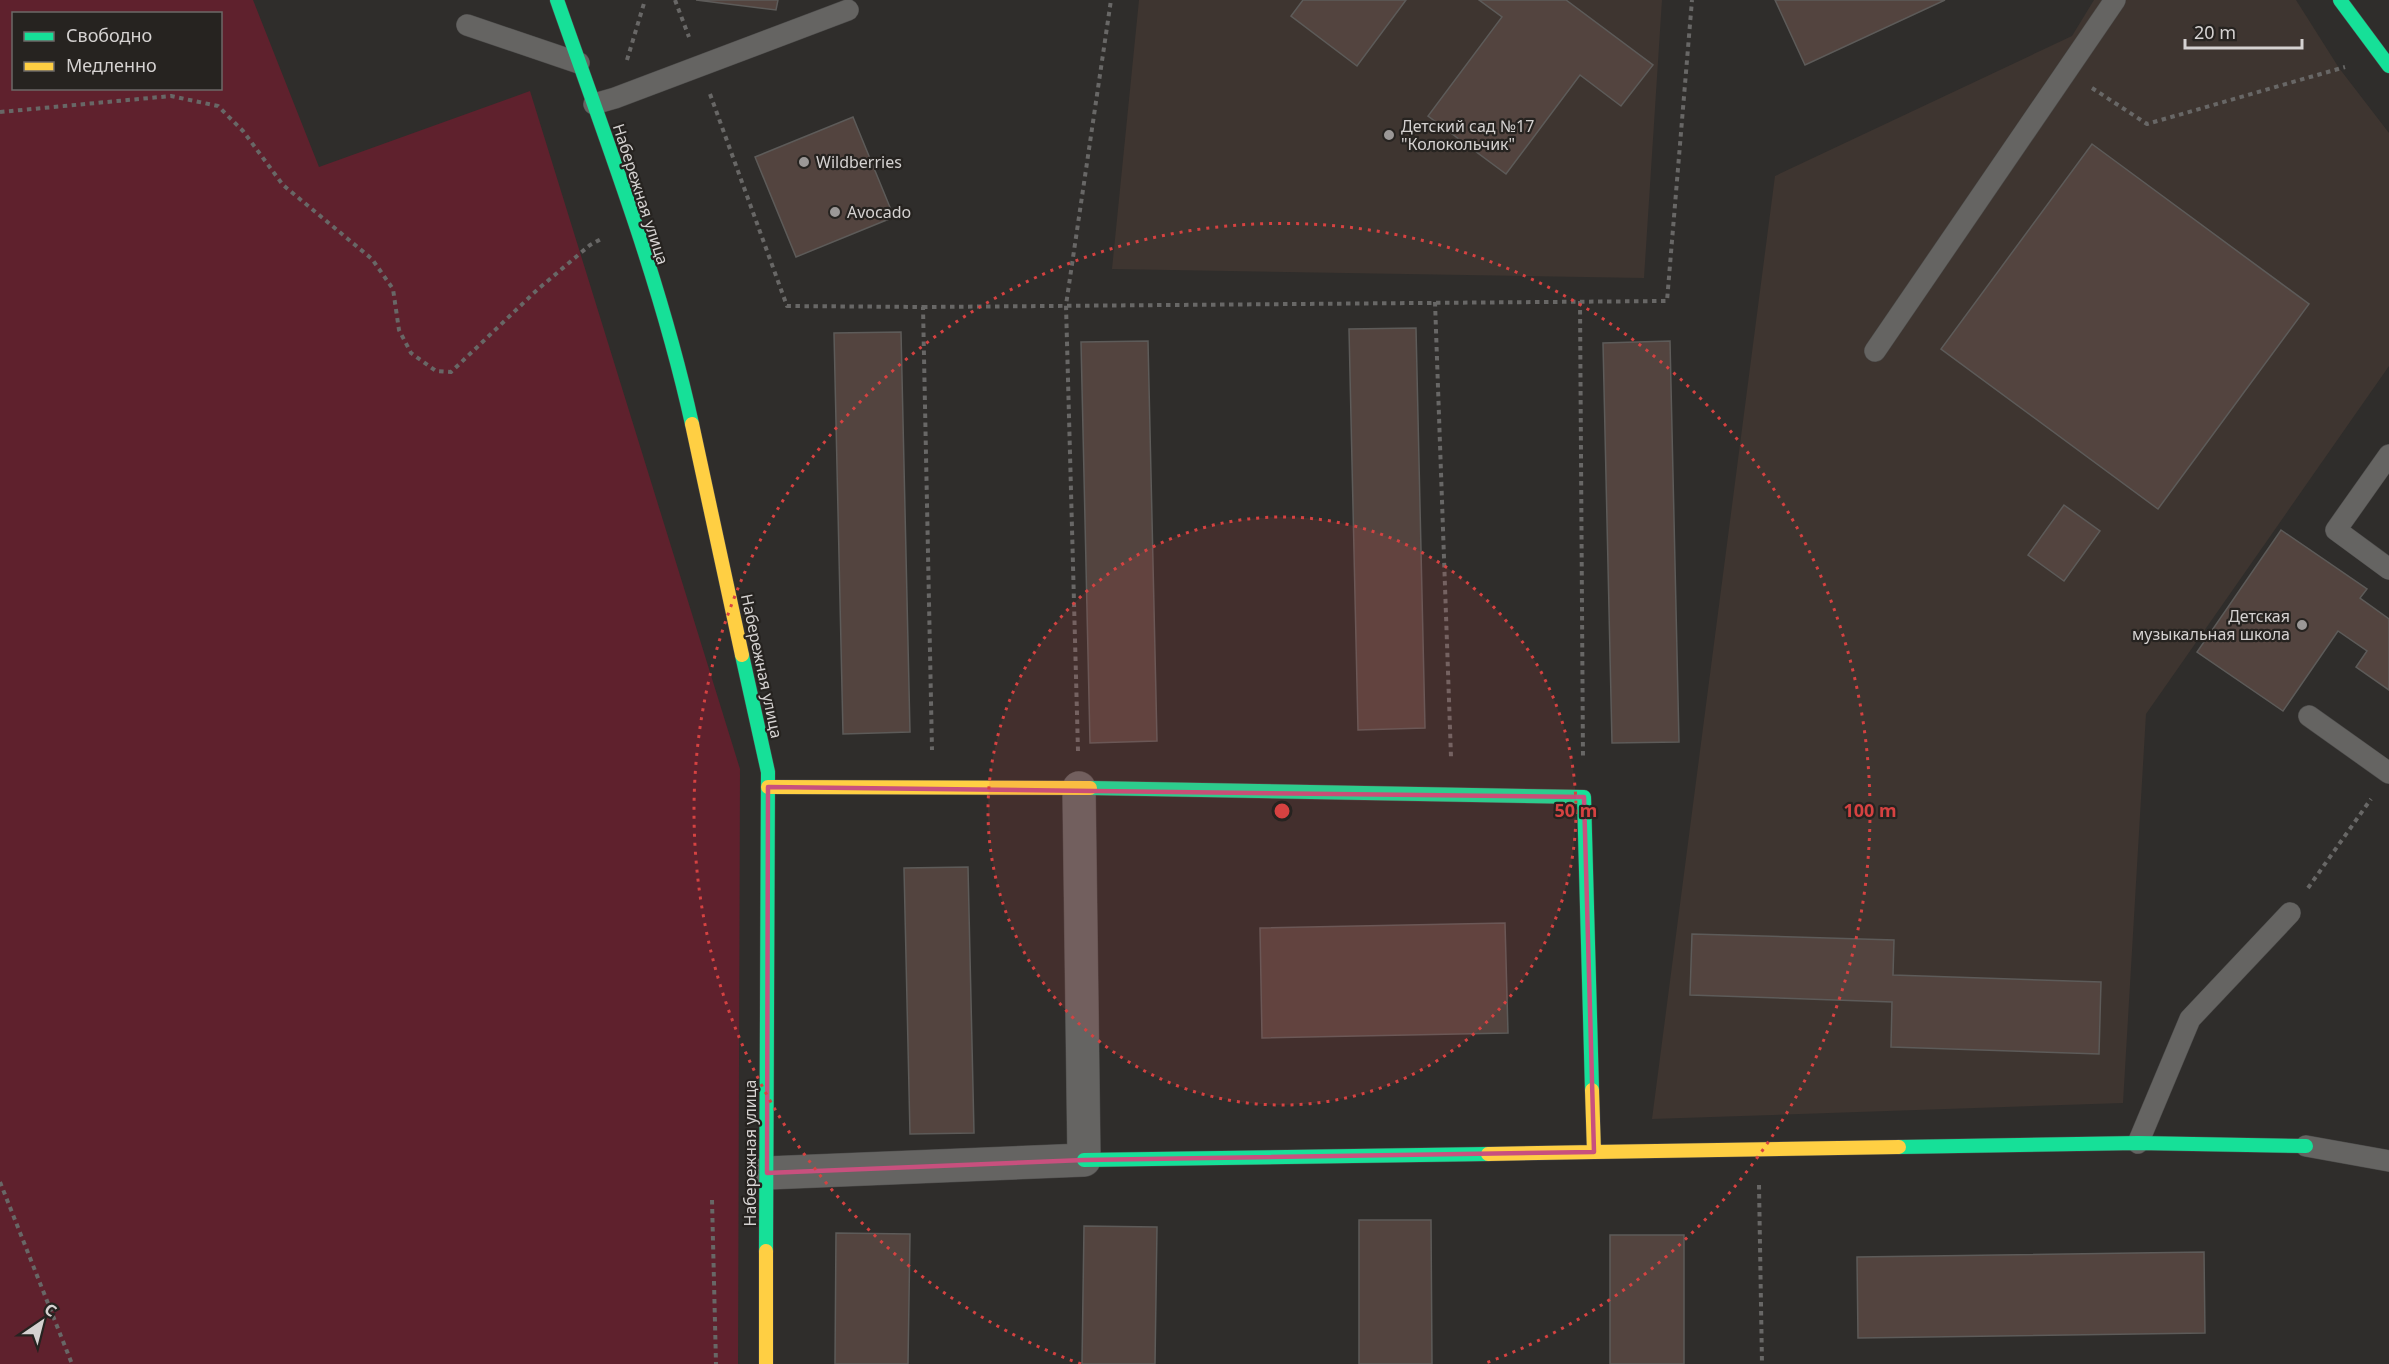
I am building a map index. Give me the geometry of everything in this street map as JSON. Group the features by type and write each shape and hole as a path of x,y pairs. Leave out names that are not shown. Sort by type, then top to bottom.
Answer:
{"street":[{"name":"Набережная улица","path":"557,0 635,222 679,366 768,772 766,1364"},
{"path":"2340,0 2389,66"},
{"path":"768,787 1079,788 1584,797 1594,1152"},
{"path":"1079,788 1084,1160"},
{"path":"767,1173 1084,1160 1758,1151 2138,1143 2306,1146"}],"lane":[{"path":"1875,351 2115,0"},
{"path":"594,104 848,10"},
{"path":"467,25 579,63"},
{"path":"2389,455 2337,530 2389,569"},
{"path":"2309,716 2389,773"},
{"path":"2138,1143 2190,1019 2290,913"},
{"path":"2306,1146 2389,1161"}],"path":[{"path":"615,98 645,0"},
{"path":"675,0 787,306 923,307 1667,301 1692,0"},
{"path":"1079,788 1066,305 1111,0"},
{"path":"2067,71 2147,124 2348,66"},
{"path":"0,112 171,96 218,106 243,131 283,185 372,259 393,289 399,330 411,353 436,371 451,372 537,290 590,244 635,222"},
{"path":"1436,302 1453,795"},
{"path":"1580,302 1584,797"},
{"path":"923,307 933,787"},
{"path":"2290,913 2375,793"},
{"path":"1758,1151 1762,1364"},
{"path":"0,1182 72,1364"},
{"path":"712,1200 716,1364"}],"highlighted area":[{"path":"768,787 1584,797 1594,1152 1084,1160 767,1173"}],"shaded area":[{"path":"0,0 253,0 319,167 530,91 740,769 738,1364 0,1364"},
{"name":"Детский сад №17 \"Колокольчик\"","path":"1139,0 1662,0 1644,278 1112,269"},
{"path":"2094,0 2296,0 2339,68 2389,133 2389,366 2146,714 2123,1103 1652,1119 1775,176 2072,36"}],"building":[{"path":"696,0 778,0 776,10"},
{"path":"1303,0 1406,0 1357,66 1291,16"},
{"path":"1479,0 1566,0 1653,65 1621,106 1580,75 1506,174 1428,116 1502,17"},
{"path":"1775,0 1945,0 1805,65"},
{"path":"853,117 894,217 796,257 755,157"},
{"path":"2092,144 2309,304 2158,509 1941,349"},
{"path":"1416,328 1425,728 1358,730 1349,329"},
{"path":"901,332 910,732 843,734 834,333"},
{"path":"1148,341 1157,741 1090,743 1081,342"},
{"path":"1670,341 1679,742 1612,743 1603,343"},
{"path":"2064,505 2100,531 2064,581 2028,555"},
{"name":"Детская музыкальная школа","path":"2281,530 2367,589 2360,598 2389,619 2389,690 2356,667 2367,651 2338,631 2283,711 2197,652"},
{"path":"968,867 974,1133 910,1134 904,868"},
{"path":"1505,923 1508,1033 1262,1038 1260,928"},
{"path":"1692,934 1894,940 1893,975 2101,982 2099,1054 1891,1047 1892,1002 1690,995"},
{"path":"1359,1220 1431,1220 1432,1364 1359,1364"},
{"path":"1084,1226 1157,1227 1155,1364 1082,1364"},
{"path":"836,1233 910,1234 908,1364 835,1364"},
{"path":"1610,1235 1684,1235 1684,1364 1610,1364"},
{"path":"2204,1252 2205,1333 1858,1338 1857,1257"}],"traffic: fast":[{"path":"557,0 648,263 692,424"},
{"path":"2340,0 2389,66"},
{"path":"742,655 768,772 766,1251"},
{"path":"1090,788 1584,797 1592,1090"},
{"path":"1899,1147 2138,1143 2306,1146"},
{"path":"1084,1160 1488,1154"}],"traffic: slow":[{"path":"692,424 742,655"},
{"path":"768,787 1090,788"},
{"path":"1592,1090 1594,1152 1899,1147"},
{"path":"1488,1154 1594,1152"},
{"path":"766,1251 766,1364"}],"place":[{"name":"Детский сад №17 \"Колокольчик\"","path":"1389,135"},
{"name":"Wildberries","path":"804,162"},
{"name":"Avocado","path":"835,212"},
{"name":"Детская музыкальная школа","path":"2302,625"}]}
